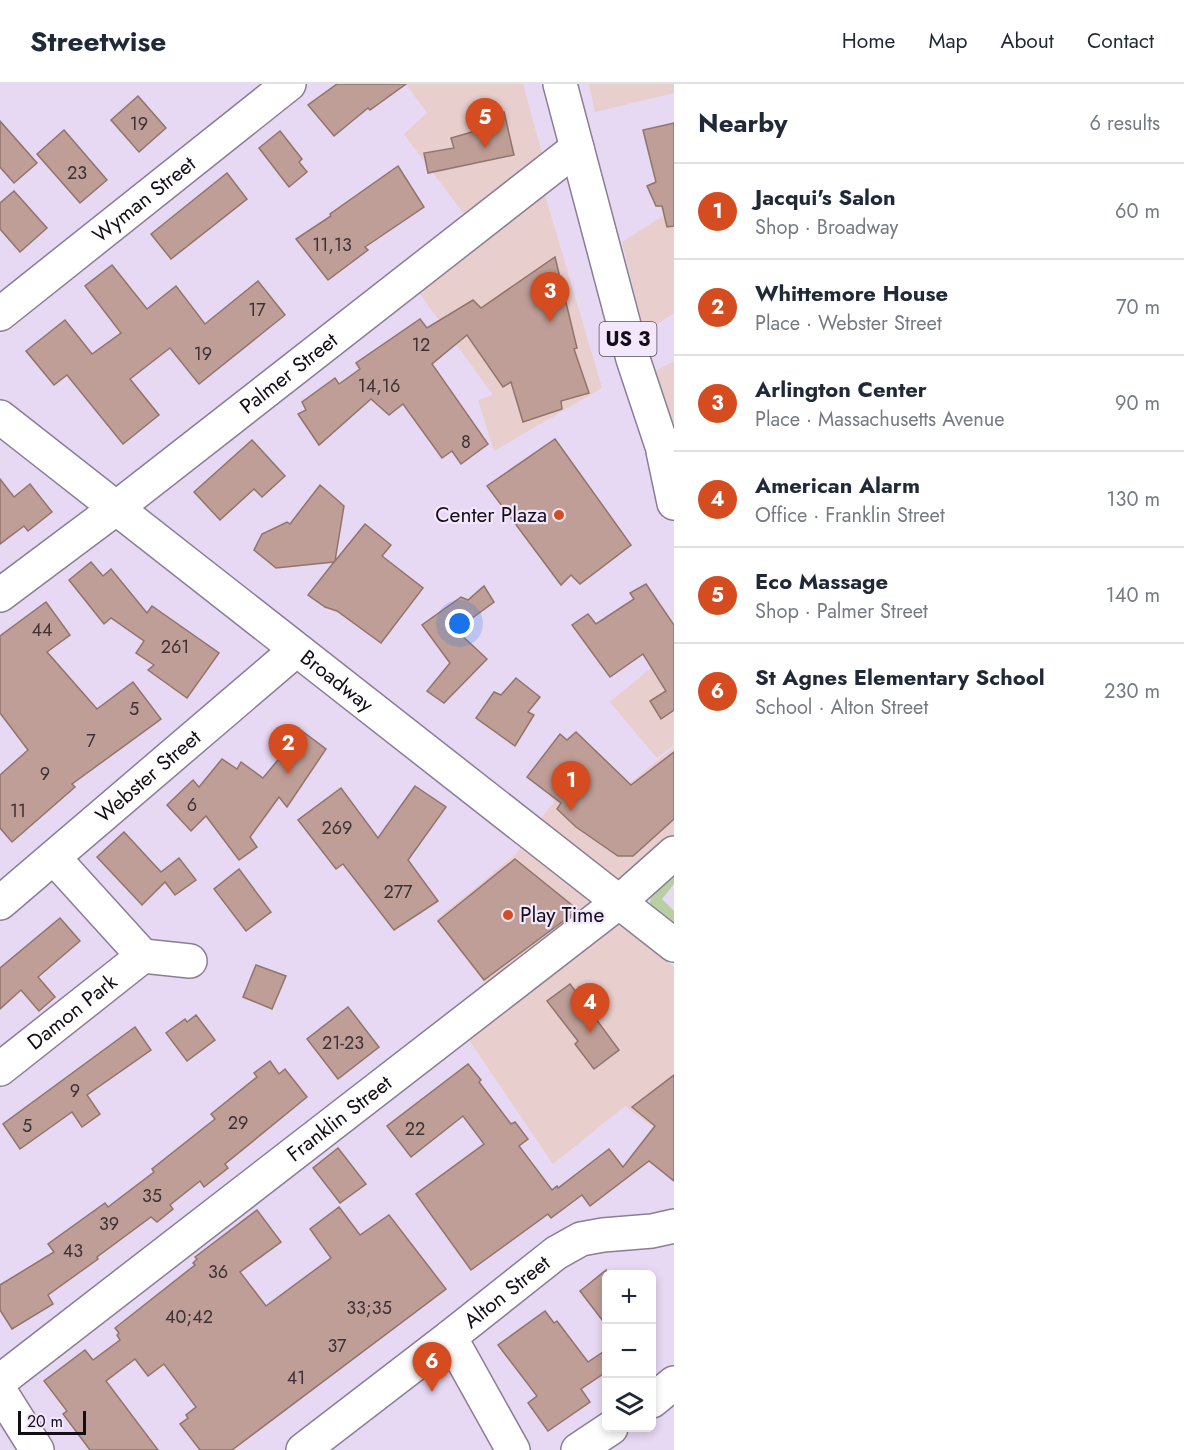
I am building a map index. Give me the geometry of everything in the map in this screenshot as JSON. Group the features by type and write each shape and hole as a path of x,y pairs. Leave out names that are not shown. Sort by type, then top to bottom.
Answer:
{"main road":[{"name":"Wyman Street","path":"0,314 290,84"},
{"name":"US 3","path":"560,84 633,359 668,440 674,473"},
{"name":"Palmer Street","path":"0,595 115,509 577,148"},
{"name":"Broadway","path":"0,417 674,945"},
{"name":"US 3","path":"668,440 674,503"},
{"name":"Webster Street","path":"0,903 296,650"},
{"name":"Franklin Street","path":"0,1381 619,902 674,852"},
{"path":"54,858 143,957 190,961"},
{"name":"Damon Park","path":"0,1069 143,957"},
{"name":"Alton Street","path":"303,1450 556,1253 580,1239 652,1231 674,1226"},
{"path":"450,1337 513,1450"},
{"path":"656,1397 674,1383"},
{"path":"0,1391 37,1450"},
{"path":"578,1450 605,1432"}],"shaded area":[{"path":"406,84 523,84 545,164 470,222 404,134 427,113"},
{"path":"589,84 674,84 674,93 595,112"},
{"path":"542,185 602,388 494,451 478,400 493,395 412,283"},
{"path":"674,209 674,313 644,333 622,242"},
{"path":"674,361 674,427 656,371"},
{"path":"674,649 674,745 657,758 610,702"},
{"path":"674,747 674,834 590,910 487,986 436,920 515,855 596,750 629,784"},
{"path":"617,922 674,967 674,1142 625,1106 553,1164 469,1040"}],"green space":[{"path":"674,870 674,884 662,899 674,911 674,928 650,910 650,904 657,888"}],"building":[{"path":"337,84 406,84 370,110 368,108 334,136 308,105"},
{"path":"138,96 166,128 139,152 111,120"},
{"path":"504,112 514,155 428,173 424,153 454,148 451,138 479,130 476,117"},
{"path":"0,121 37,163 14,183 0,167"},
{"path":"674,123 674,226 667,227 662,206 656,206 647,186 656,182 643,130"},
{"path":"64,130 107,180 80,203 37,154"},
{"path":"280,131 302,159 299,162 307,172 289,187 259,148"},
{"path":"398,166 424,207 365,247 368,250 328,280 296,239"},
{"path":"227,173 247,199 171,259 151,234"},
{"path":"14,191 47,228 20,252 0,229 0,203"},
{"path":"555,257 577,348 574,349 589,393 561,401 562,409 523,422 511,382 503,387 467,335 432,364 488,444 461,464 452,451 442,458 403,404 389,415 371,399 319,445 298,414 306,410 302,402 335,378 339,384 360,369 356,363 420,319 427,328 473,300 481,308"},
{"path":"112,265 147,309 176,286 205,324 258,281 285,315 199,384 170,348 130,379 159,415 123,444 67,375 54,385 26,351 65,320 92,354 121,333 85,286"},
{"name":"Center Plaza","path":"555,439 631,545 580,584 571,575 561,585 487,486"},
{"path":"252,440 285,476 262,497 254,489 220,520 194,492"},
{"path":"0,479 14,497 30,484 52,512 28,531 24,526 0,544"},
{"path":"320,485 344,506 335,561 365,524 391,545 382,556 423,588 381,643 337,611 325,607 308,595 334,562 276,568 254,550 262,534 287,522 290,524"},
{"path":"91,562 103,576 111,569 147,613 152,606 219,653 187,698 148,670 154,665 136,653 144,641 111,618 104,624 69,580"},
{"path":"646,584 674,625 674,710 661,719 650,701 666,691 643,654 610,677 572,625 588,614 596,624 634,599 630,593"},
{"path":"484,586 494,602 456,630 487,659 444,703 427,691 450,663 422,625 461,597 468,600"},
{"path":"46,602 70,635 47,652 97,709 133,682 161,719 72,784 75,787 12,842 0,828 0,775 28,750 0,713 0,636"},
{"path":"516,678 540,697 528,712 534,715 515,746 476,718 494,692 501,695"},
{"path":"302,731 326,749 287,807 279,797 250,837 257,847 239,860 206,816 191,831 167,805 193,780 199,787 222,759 237,769 241,762 263,778"},
{"path":"576,732 631,785 674,752 674,819 633,856 618,856 576,827 557,809 561,803 527,777 560,734 567,740"},
{"path":"415,786 446,807 408,860 438,901 394,930 343,864 336,869 298,820 341,788 378,838"},
{"path":"124,832 161,872 179,858 196,880 175,895 165,882 142,905 97,857"},
{"name":"Play Time","path":"515,859 578,910 484,980 438,921"},
{"path":"239,869 271,912 246,931 214,889"},
{"path":"60,918 80,941 38,977 55,997 39,1011 21,990 0,1009 0,968"},
{"path":"256,965 286,976 272,1009 243,997"},
{"path":"570,984 619,1050 594,1069 575,1044 578,1041 547,1001"},
{"path":"348,1007 379,1047 338,1079 307,1039"},
{"path":"196,1015 215,1040 187,1061 166,1033 185,1019 187,1022"},
{"path":"135,1027 151,1050 87,1095 100,1114 82,1127 72,1112 20,1149 3,1124"},
{"path":"270,1061 279,1074 285,1069 307,1097 225,1164 228,1168 204,1187 200,1181 170,1205 173,1209 157,1222 151,1217 48,1295 53,1304 12,1329 0,1310 0,1285 54,1252 48,1244 105,1203 108,1207 154,1172 152,1169 215,1119 211,1114 257,1077 254,1073"},
{"path":"468,1064 511,1124 515,1122 528,1139 519,1146 552,1190 557,1186 558,1188 609,1149 623,1167 655,1126 632,1107 674,1075 674,1181 649,1161 590,1206 582,1195 551,1218 548,1214 471,1270 416,1194 484,1144 463,1116 411,1157 387,1126"},
{"path":"338,1148 366,1184 340,1203 313,1168"},
{"path":"339,1207 360,1235 389,1215 446,1289 232,1450 200,1450 180,1424 196,1407 164,1364 148,1376 135,1359 106,1381 158,1450 90,1450 63,1414 67,1411 44,1381 85,1350 93,1360 120,1340 115,1328 195,1265 193,1263 197,1259 195,1257 257,1210 281,1242 240,1272 266,1306 331,1258 310,1229"},
{"path":"602,1273 602,1320 580,1291"},
{"path":"545,1311 554,1323 557,1321 588,1362 602,1353 602,1375 581,1389 590,1402 548,1431 528,1403 537,1396 498,1345"}],"place":[{"name":"Eco Massage","path":"485,148"},
{"name":"Arlington Center","path":"550,322"},
{"name":"Center Plaza","path":"559,515"},
{"name":"Whittemore House","path":"288,774"},
{"name":"Jacqui's Salon","path":"571,811"},
{"name":"Play Time","path":"508,915"},
{"name":"American Alarm","path":"590,1033"},
{"name":"St Agnes Elementary School","path":"432,1392"}]}
